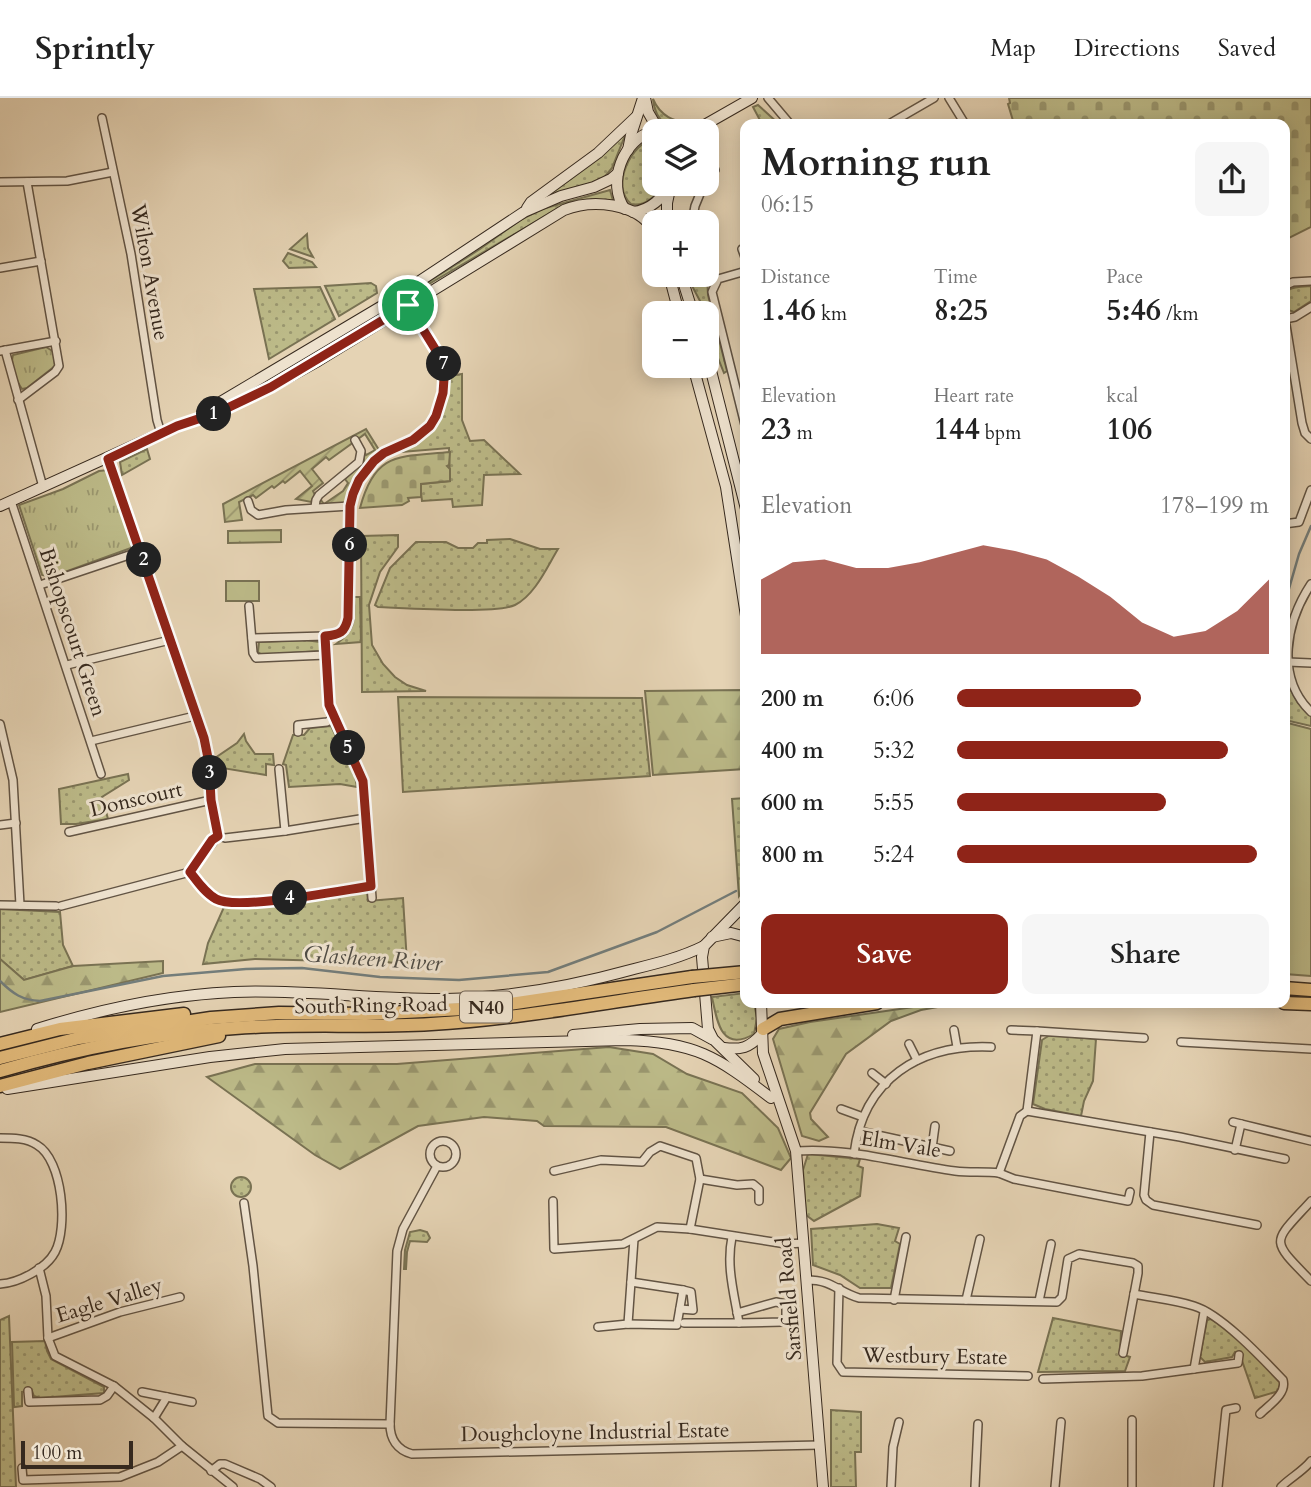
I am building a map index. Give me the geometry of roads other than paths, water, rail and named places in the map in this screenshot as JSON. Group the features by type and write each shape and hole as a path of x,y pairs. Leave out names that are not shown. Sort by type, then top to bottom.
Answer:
{"highway":[{"name":"South Ring Road","path":"0,1058 79,1038 211,1018 279,1013 366,1014 483,1008 692,977 740,973"},
{"name":"South Ring Road","path":"0,1071 91,1048 187,1032 303,1025 404,1025 485,1020 740,986"},
{"path":"1290,988 1311,990"},
{"path":"1290,1003 1311,1004"},
{"path":"762,1032 780,1019 847,1008"},
{"path":"0,1042 60,1029 133,1019 211,1012 279,1013"},
{"path":"0,1088 88,1063 211,1037 303,1025"}],"main road":[{"path":"642,218 629,211 617,197 618,173 628,151 636,117 644,98"},
{"path":"644,98 651,119"},
{"path":"717,119 752,98"},
{"path":"524,212 531,202 597,153 636,117"},
{"path":"628,151 642,137"},
{"path":"177,426 382,306 524,212 552,199 594,187 618,173"},
{"path":"0,506 161,433 219,412 271,387 564,210 586,203 642,211 652,206 661,196"},
{"path":"696,378 726,487 740,578"},
{"path":"713,378 740,485"},
{"path":"0,1042 110,1009 202,994 289,991 446,999 528,992 598,979 684,955 704,946 740,910"},
{"path":"712,937 731,933 740,935"},
{"path":"704,946 702,957 706,1020 713,1039"},
{"name":"Sarsfield Road","path":"761,1008 763,1053 796,1151 823,1487"},
{"path":"529,1041 640,1028 692,1028 713,1039"},
{"path":"724,1048 739,1050 752,1045 762,1032"},
{"name":"Sarsfield Road","path":"713,1039 782,1111"},
{"path":"0,1088 210,1056 285,1049 529,1041 662,1041 696,1049 729,1066 771,1098"}],"street":[{"path":"768,98 786,119"},
{"path":"898,119 934,98"},
{"path":"949,98 962,119"},
{"name":"Wilton Avenue","path":"102,118 131,252 161,433"},
{"path":"0,182 67,181 113,172"},
{"path":"18,400 58,369 59,360 27,182"},
{"path":"0,268 41,261"},
{"path":"719,279 740,273"},
{"path":"1290,283 1311,281"},
{"path":"714,287 712,292 740,408"},
{"path":"253,638 325,636 344,631 347,622 350,506 359,480 384,453 423,434 436,416 440,404 445,365 408,305"},
{"path":"1290,318 1311,307"},
{"path":"43,487 2,351 55,341"},
{"path":"1290,350 1302,423 1305,433 1311,439"},
{"path":"734,386 740,384"},
{"path":"315,507 319,495 359,462 361,451 355,440"},
{"name":"Donscourt","path":"108,459 141,551 209,763 211,800 218,836"},
{"path":"1290,524 1296,524 1303,517 1311,490"},
{"name":"Bishopscourt Green","path":"11,501 101,774"},
{"path":"248,501 251,510 258,515 315,507 350,506"},
{"path":"40,585 141,551"},
{"path":"1290,634 1302,598 1311,584"},
{"path":"249,606 253,653 256,658 326,655"},
{"path":"325,636 328,699 334,718 362,776 372,898"},
{"path":"67,665 170,640"},
{"path":"1290,662 1311,663"},
{"path":"1290,676 1298,696 1311,712"},
{"path":"91,741 195,716"},
{"path":"299,728 334,718"},
{"path":"0,724 12,777 20,905"},
{"path":"279,769 285,831"},
{"name":"Donscourt","path":"69,832 211,800"},
{"path":"0,905 58,906 190,872 212,840 218,836 225,838 285,831 366,818"},
{"path":"0,825 16,823"},
{"path":"190,872 215,898 230,903 371,886"},
{"path":"1132,1027 1132,1037"},
{"path":"954,1030 957,1048"},
{"path":"1011,1030 1144,1038"},
{"path":"1027,1111 1037,1031"},
{"path":"1181,1042 1311,1049"},
{"path":"909,1044 917,1060"},
{"path":"854,1154 863,1117 886,1084 917,1060 942,1050 991,1047"},
{"path":"872,1073 886,1084"},
{"path":"841,1109 863,1117"},
{"path":"999,1173 1020,1116 1027,1111 1285,1159"},
{"path":"1235,1150 1237,1123 1311,1141"},
{"path":"932,1148 935,1126"},
{"path":"859,1130 950,1151"},
{"path":"1150,1132 1144,1195 1146,1200 1153,1205 1257,1225"},
{"path":"0,1138 21,1139 37,1144 51,1160 62,1207 61,1236 54,1255 18,1280 0,1284"},
{"path":"554,1171 601,1160 642,1163 650,1152 660,1146 696,1158 700,1179 690,1229"},
{"name":"Elm Vale","path":"796,1151 854,1154 957,1171 986,1171 1128,1201 1130,1192"},
{"path":"244,1203 268,1416 278,1423 390,1424 399,1240 437,1166"},
{"path":"700,1179 737,1185 753,1184 760,1189 759,1201"},
{"path":"1311,1200 1283,1229 1280,1238 1284,1253 1311,1281"},
{"path":"553,1201 554,1250 623,1244 657,1227 690,1229 786,1244 804,1243"},
{"path":"1245,1222 1247,1213"},
{"path":"732,1237 729,1267 739,1323"},
{"path":"894,1300 906,1237"},
{"path":"628,1324 634,1239"},
{"path":"966,1300 980,1239"},
{"path":"1039,1301 1051,1244"},
{"path":"807,1280 821,1280 859,1298 1057,1301 1062,1297 1068,1259 1079,1254 1133,1263 1138,1266 1138,1272 1124,1353"},
{"name":"Eagle Valley","path":"38,1268 46,1296 48,1338 55,1356 114,1386 233,1487"},
{"path":"631,1282 691,1292 693,1310 680,1309"},
{"name":"Westbury Estate","path":"839,1288 837,1363 843,1372 1028,1376"},
{"path":"598,1327 628,1324 677,1325 683,1290"},
{"path":"1134,1294 1197,1306 1234,1332 1283,1380 1283,1391 1260,1414"},
{"name":"Eagle Valley","path":"48,1338 120,1312 180,1297"},
{"path":"684,1323 783,1322 786,1319 786,1304 776,1302 737,1313"},
{"path":"1194,1369 1204,1312"},
{"path":"1044,1379 1096,1379 1194,1369 1238,1363 1239,1355"},
{"path":"28,1391 29,1402 100,1400 107,1396 114,1386"},
{"path":"142,1392 192,1402"},
{"path":"154,1418 167,1397"},
{"path":"1218,1487 1226,1410 1236,1408"},
{"path":"1132,1420 1132,1487"},
{"path":"891,1487 893,1447 899,1422"},
{"path":"1055,1487 1061,1422"},
{"name":"Doughcloyne Industrial Estate","path":"390,1424 392,1439 398,1447 412,1454 820,1445"},
{"path":"975,1487 978,1424"},
{"path":"22,1468 23,1480 120,1477 158,1462 182,1446"},
{"path":"1281,1487 1292,1476 1307,1473 1311,1461"},
{"path":"211,1471 220,1464 225,1464 260,1479 271,1487"}],"waterway":[{"name":"Glasheen River","path":"1290,585 1311,526"},
{"name":"Glasheen River","path":"0,981 18,996 40,1001 163,976 246,969 302,968 380,977 459,980 548,972 657,932 736,891"}]}
